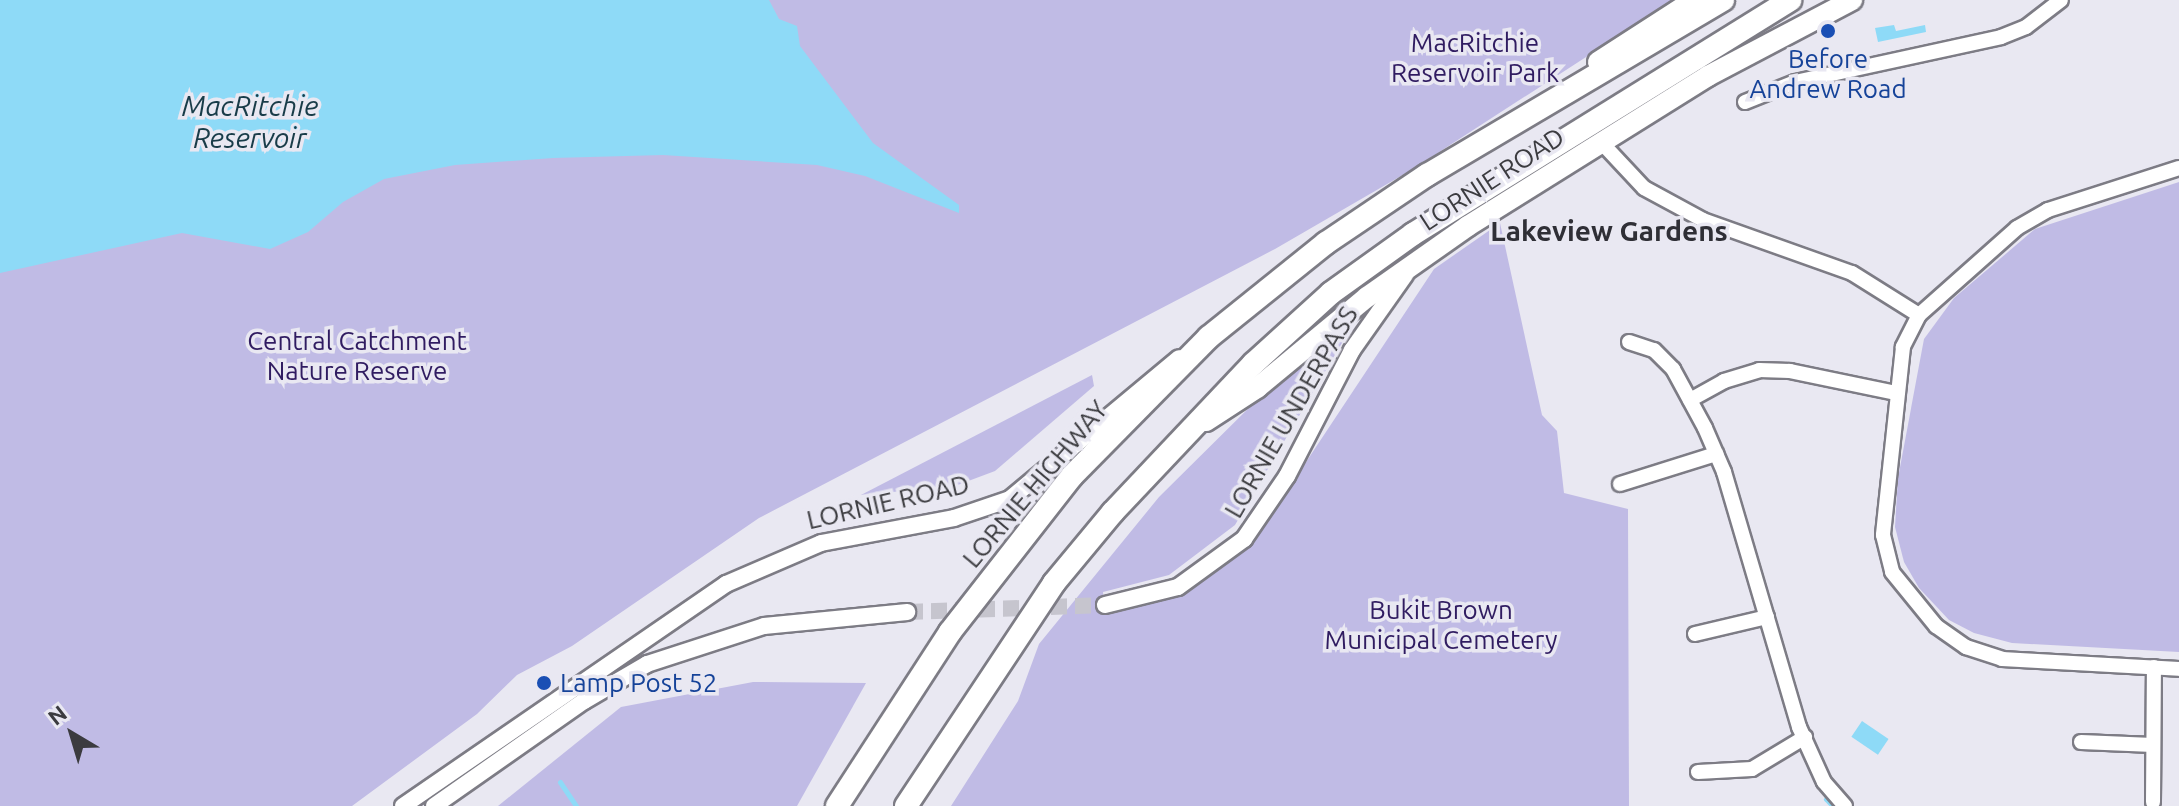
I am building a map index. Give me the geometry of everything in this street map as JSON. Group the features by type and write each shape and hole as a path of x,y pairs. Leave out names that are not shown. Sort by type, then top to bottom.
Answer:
{"highway":[{"name":"LORNIE ROAD","path":"1326,243 1493,133 1691,11 1723,0"},
{"name":"LORNIE ROAD","path":"1182,436 1331,293 1437,218 1790,0"},
{"name":"LORNIE HIGHWAY","path":"837,805 950,632 1072,476 1209,337 1326,243"},
{"path":"906,806 1054,583 1182,436"}],"main road":[{"name":"LORNIE ROAD","path":"1182,436 1257,388 1416,261 1708,76 1852,0"}],"street":[{"path":"1745,102 1795,82 2001,37 2026,27 2061,0"},
{"path":"1601,142 1644,188 1703,220 1852,273 1919,315"},
{"path":"2179,168 2048,210 2028,222 1919,315 1903,347 1883,535 1892,572 1936,626 1966,647 2002,659 2179,669"},
{"name":"LORNIE UNDERPASS","path":"1105,605 1178,587 1244,539 1287,476 1352,350 1416,261"},
{"name":"LORNIE ROAD","path":"403,806 647,635 737,578 821,543 954,518 1010,499 1156,373 1209,337"},
{"path":"1629,342 1654,350 1673,369 1716,454 1805,737 1824,782 1845,806"},
{"path":"1690,400 1724,381 1759,370 1790,371 1896,393"},
{"path":"1620,484 1716,454"},
{"path":"434,806 584,701 647,664 726,635 827,616 907,612"},
{"path":"1695,634 1767,617"},
{"path":"2153,802 2154,667"},
{"path":"1698,772 1752,769 1805,737"},
{"path":"2081,742 2153,745"}],"green space":[{"name":"Central Catchment Nature Reserve","path":"0,0 1674,0 1413,169 1275,249 759,518 572,646 517,675 477,714 352,806 0,806"},
{"path":"2179,182 2179,652 2012,643 1974,633 1949,620 1919,588 1904,562 1895,527 1898,478 1924,339 1954,298 2035,229"},
{"name":"Bukit Brown Municipal Cemetery","path":"1500,223 1542,415 1557,431 1564,493 1628,509 1629,806 951,806 1018,701 1039,644 1159,497 1278,379 1363,307 1235,525 1169,575 1103,592 1105,614 1182,593 1253,542 1434,269"},
{"path":"1092,375 1094,386 995,471 955,486 861,495"},
{"path":"753,682 866,683 797,806 498,806 621,707"}],"water":[{"name":"MacRitchie Reservoir","path":"0,0 769,0 779,19 797,26 800,46 873,143 959,205 959,213 865,176 817,165 663,155 553,158 455,165 384,179 343,202 308,232 270,249 182,233 0,273"},
{"path":"1894,25 1896,31 1925,25 1926,32 1878,42 1875,28"},
{"path":"1862,721 1889,739 1878,755 1851,737"}],"waterway":[{"path":"560,782 576,806"},
{"path":"1826,799 1833,806"}],"tunnel":[{"path":"907,612 1105,605"}],"place":[{"name":"Before Andrew Road","path":"1828,31"},
{"name":"Lamp Post 52","path":"544,683"}],"district":[{"name":"Lakeview Gardens","path":"1609,231"}],"park label":[{"name":"MacRitchie Reservoir Park","path":"1475,58"}]}
